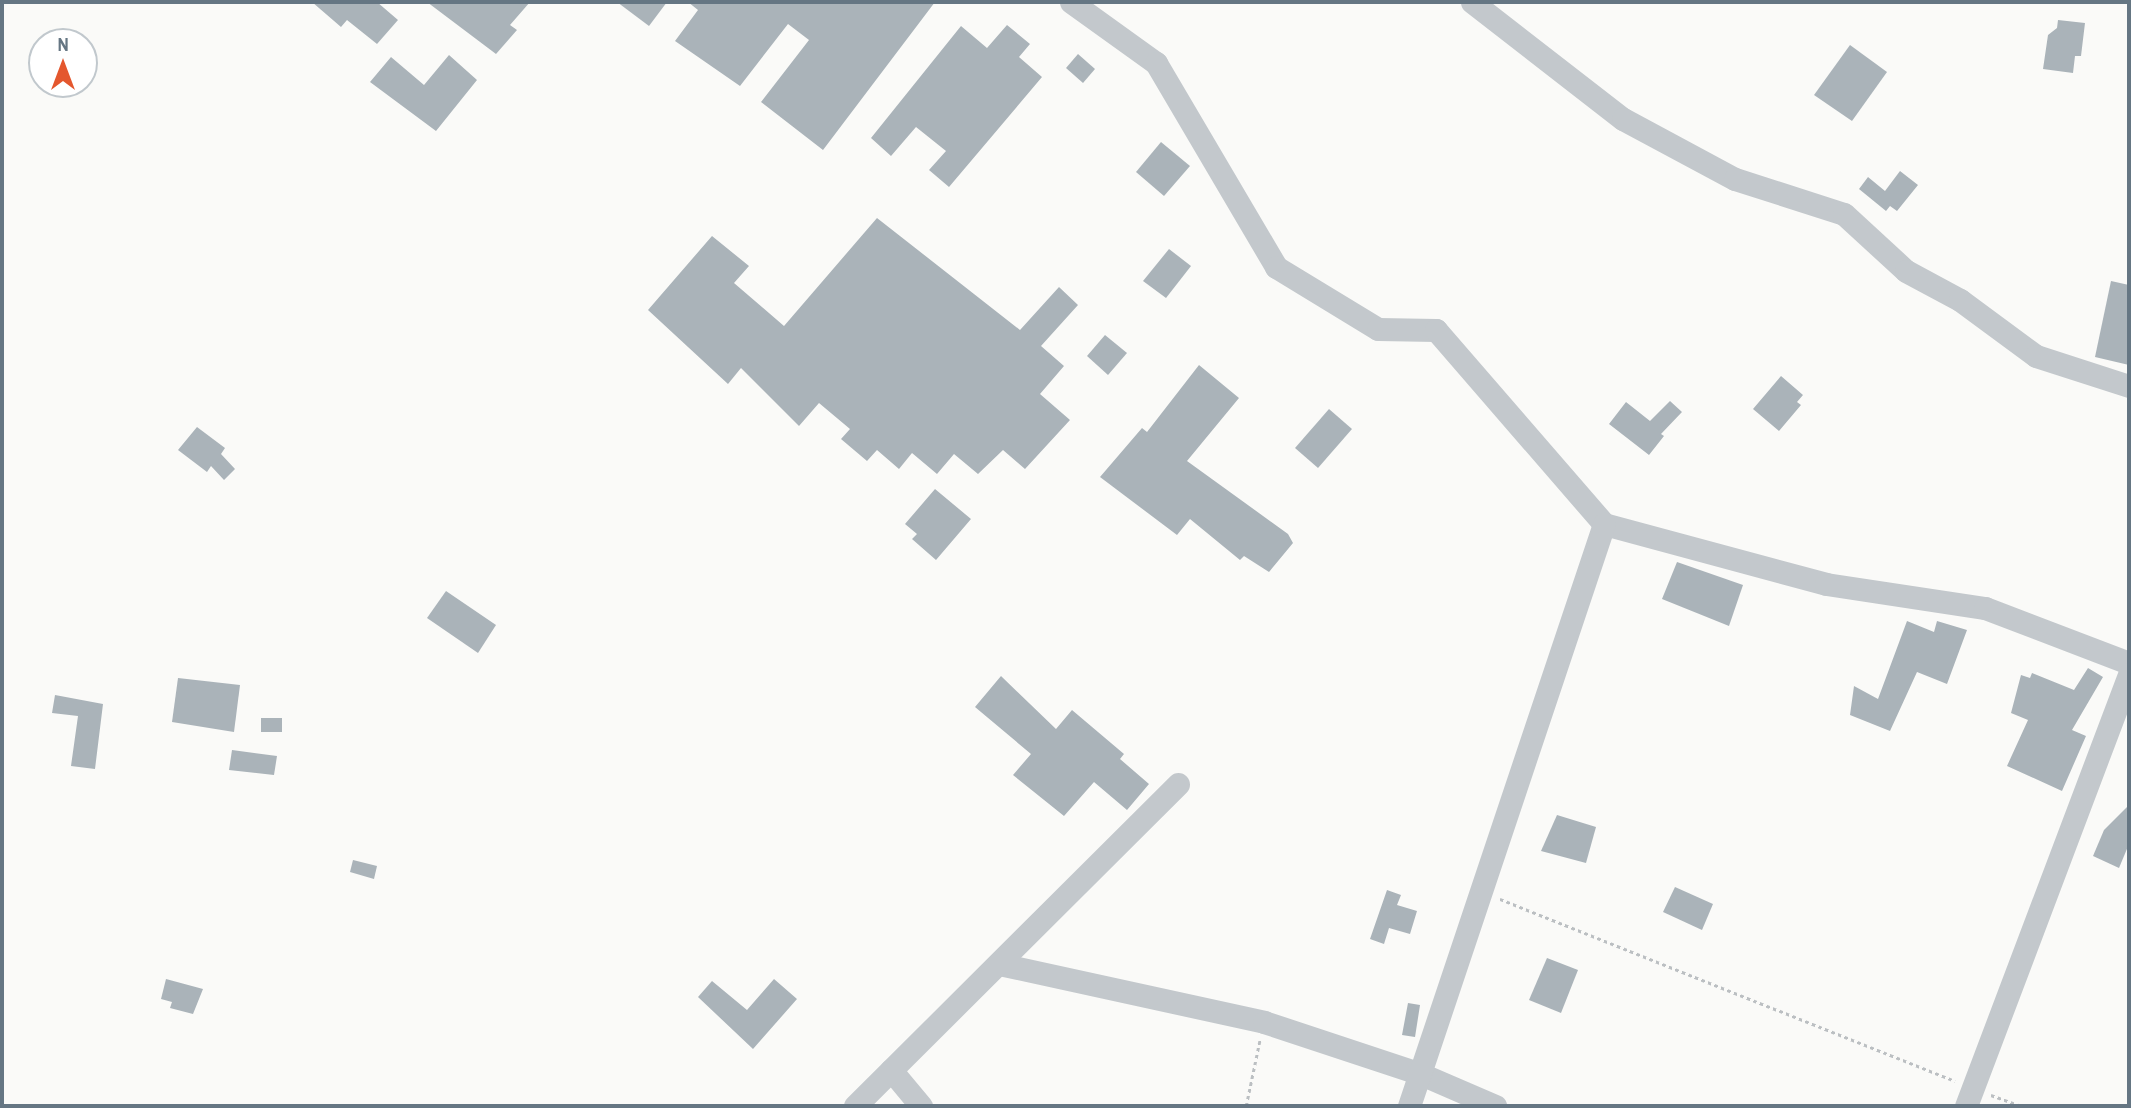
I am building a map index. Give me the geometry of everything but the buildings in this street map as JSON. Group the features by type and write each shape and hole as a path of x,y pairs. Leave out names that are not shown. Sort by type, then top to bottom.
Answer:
{"street":[{"path":"1071,2 1156,63 1276,267 1378,329 1436,330 1604,524 1826,584 1985,608 2129,663"},
{"path":"1472,2 1623,119 1735,179 1844,214 1906,271 1960,300 2036,356 2129,386"},
{"path":"1409,1106 1604,524"},
{"path":"1966,1106 2129,674"},
{"path":"855,1106 1178,783"},
{"path":"999,964 1264,1022 1421,1074 1494,1106"},
{"path":"891,1070 921,1106"}],"path":[{"path":"1482,892 1961,1083"},
{"path":"1245,1106 1264,1022"},
{"path":"1985,1093 2021,1106"}]}
